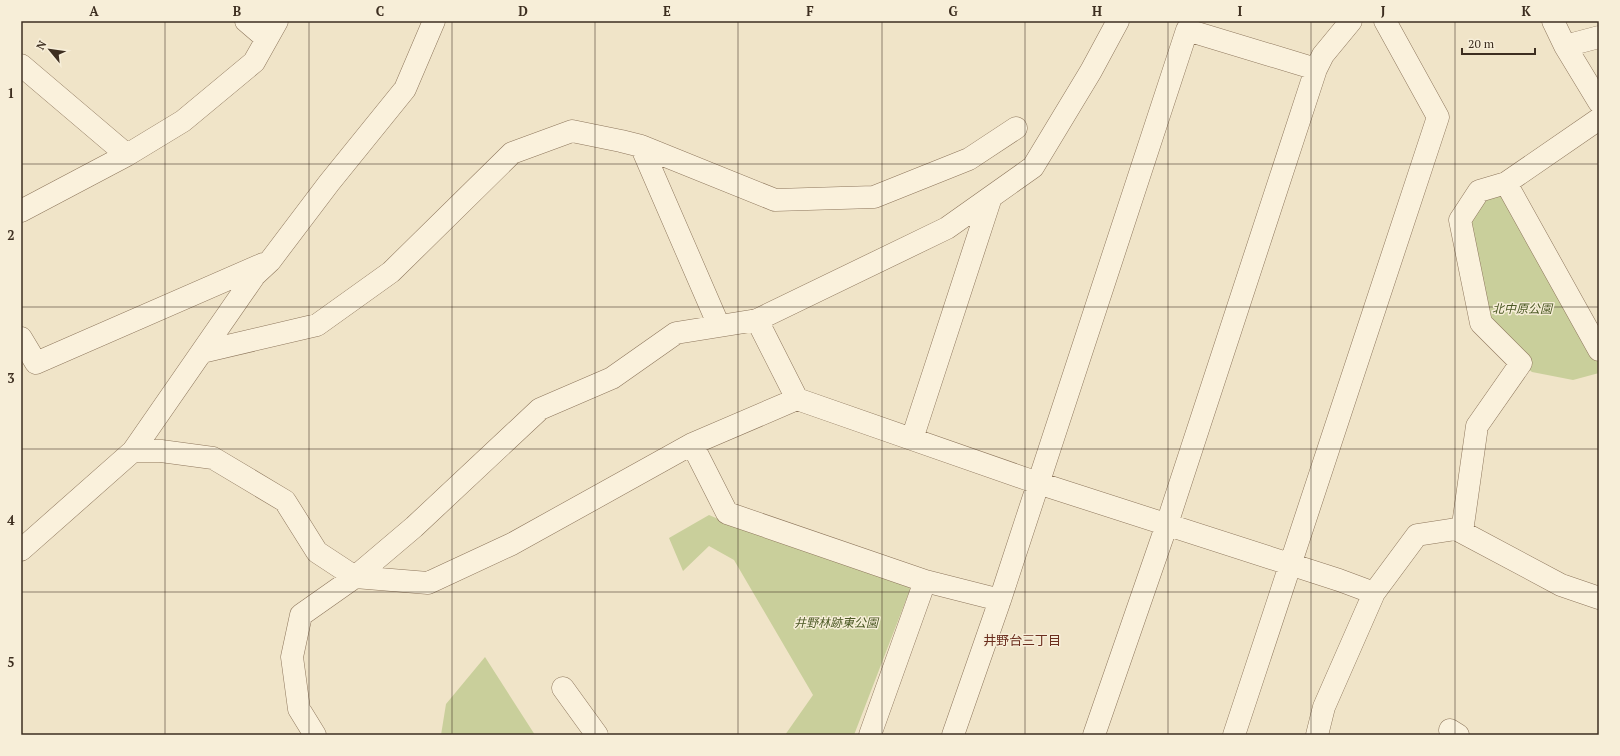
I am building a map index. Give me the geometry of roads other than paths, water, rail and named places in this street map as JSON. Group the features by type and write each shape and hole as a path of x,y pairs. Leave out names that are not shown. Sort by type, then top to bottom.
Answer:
{"street":[{"path":"21,211 127,155 183,121 254,62 272,30 246,21"},
{"path":"21,550 133,451 255,275 270,261 329,182 405,89 434,21"},
{"path":"315,735 299,709 292,657 301,616 355,577 414,527 540,408 612,378 676,333 758,320 947,228 1033,167 1091,71 1118,21"},
{"path":"1234,735 1438,117 1385,21"},
{"path":"1553,21 1565,46 1599,102"},
{"path":"1094,735 1167,524 1316,69 1323,55 1348,22"},
{"path":"952,735 1000,600 1187,30 1316,69"},
{"path":"1565,46 1599,37"},
{"path":"21,65 127,155"},
{"path":"1462,532 1477,426 1521,363 1480,324 1460,220 1479,191 1506,183 1599,119"},
{"path":"202,352 317,325 391,272 512,153 572,131 621,140 641,146 775,200 874,197 969,159 1016,128"},
{"path":"641,146 719,326"},
{"path":"1506,183 1599,350"},
{"path":"912,439 990,197"},
{"path":"21,338 36,363 270,261"},
{"path":"758,320 797,399"},
{"path":"133,451 161,451 213,458 284,501 317,552 355,577 428,583 512,544 692,444 797,399 1038,483 1374,593"},
{"path":"692,444 727,513 925,581 1000,600"},
{"path":"1317,735 1324,707 1374,593 1417,535 1456,529 1561,585 1599,598"},
{"path":"870,735 925,581"},
{"path":"563,688 597,735"}],"district":[{"name":"井野台三丁目","path":"1022,640"}],"park label":[{"name":"北中原公園","path":"1522,308"},
{"name":"井野林跡東公園","path":"836,622"}]}
